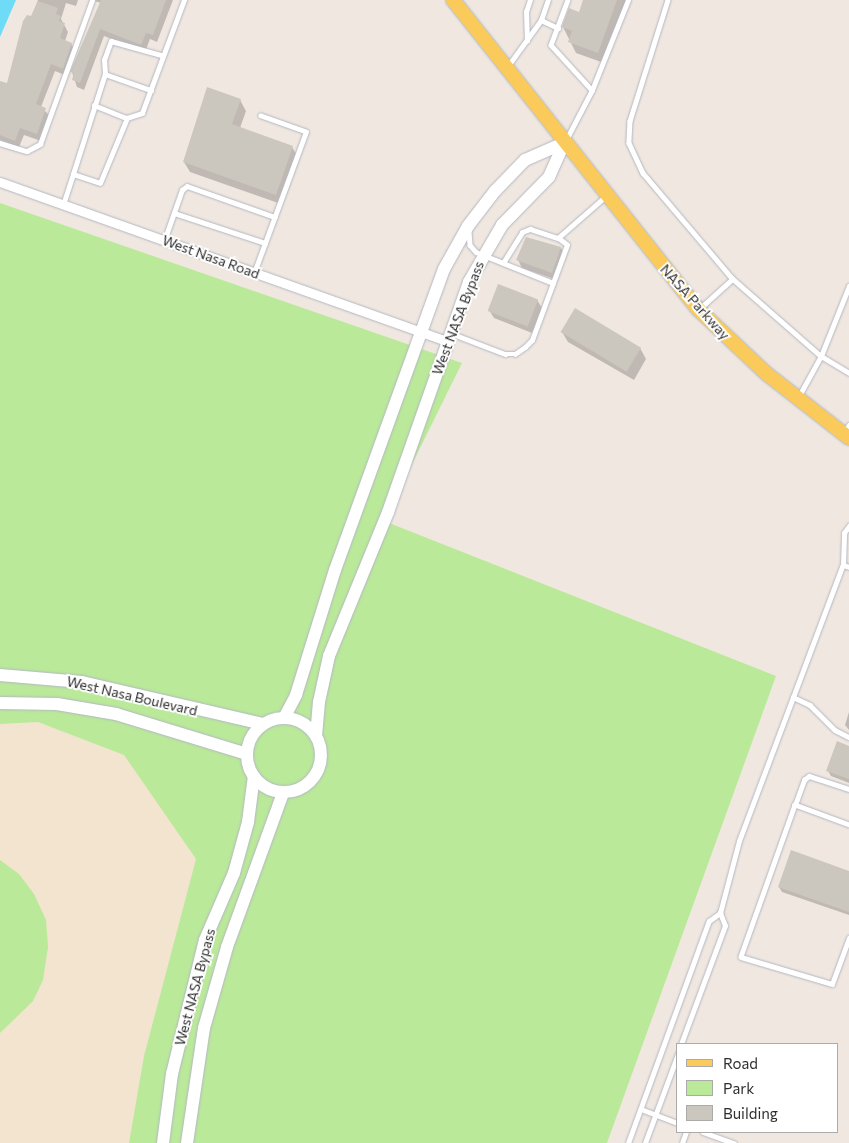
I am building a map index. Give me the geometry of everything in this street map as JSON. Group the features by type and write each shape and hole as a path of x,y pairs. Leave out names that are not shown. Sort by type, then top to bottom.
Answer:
{"main road":[{"name":"NASA Parkway","path":"454,0 606,196 700,310 797,399 847,432"}],"street":[{"name":"West NASA Bypass","path":"284,718 296,695 335,570 444,269 468,226 495,191 525,160 564,143"},
{"name":"West NASA Bypass","path":"186,1143 204,1028 227,947 284,793 303,786 316,773 320,761 316,736 319,702 329,656 384,521 449,337 482,255 520,203 549,178 564,143"},
{"name":"West Nasa Road","path":"0,182 421,333 449,337"},
{"name":"West Nasa Boulevard","path":"0,675 82,682 262,724"},
{"name":"West Nasa Boulevard","path":"0,703 57,704 116,714 247,754"},
{"path":"247,754 254,732 262,724 284,718 297,720 316,736"},
{"name":"West NASA Bypass","path":"163,1143 172,1074 205,940 234,873 248,822 254,776 247,754"},
{"path":"254,776 262,785 284,793"}],"lane":[{"path":"0,143 27,151 40,144 92,0"},
{"path":"94,105 127,118 142,113 161,55 184,0"},
{"path":"527,43 526,12 530,0"},
{"path":"506,69 527,43 541,20 548,0"},
{"path":"568,0 552,45 592,90"},
{"path":"564,143 592,90 628,0"},
{"path":"668,0 630,121 629,143 643,173 733,278 821,356 849,373"},
{"path":"541,20 558,28"},
{"path":"63,204 105,74 104,60 111,41 161,55"},
{"path":"105,74 151,90"},
{"path":"254,273 306,132 261,116"},
{"path":"73,174 100,183 127,118"},
{"path":"164,240 178,203 187,186 275,217"},
{"path":"558,238 606,196"},
{"path":"174,214 265,243"},
{"path":"468,226 470,245 482,255 553,283"},
{"path":"449,337 505,354 515,354 532,340 567,244 558,238 530,229 522,232 503,263"},
{"path":"700,310 733,278"},
{"path":"797,399 821,356 849,286"},
{"path":"681,1043 725,926 720,913 739,841 844,565 847,550 844,533 849,526"},
{"path":"844,565 849,567"},
{"path":"793,697 810,705 835,730 849,737"},
{"path":"849,789 809,776 804,780 741,956 832,984 849,938"},
{"path":"795,805 849,825"},
{"path":"628,1143 709,921 720,913"},
{"path":"645,1143 676,1059"},
{"path":"641,1109 676,1121"},
{"path":"706,1133 734,1143"}],"shaded area":[{"path":"38,722 124,755 196,859 144,1056 129,1143 0,1143 0,724"}],"green space":[{"path":"0,203 462,363 384,521 776,676 607,1143 129,1143 144,1056 196,859 124,755 38,722 0,724"},
{"path":"0,860 19,874 34,894 46,920 48,947 43,980 33,1001 0,1033"}],"water":[{"path":"0,0 16,0 0,37"}],"building":[{"path":"101,0 166,0 153,35 146,33 141,45 100,29 80,83 72,80 74,73 70,72"},
{"path":"583,0 617,0 598,53 568,42 572,31 562,27 569,8 579,12"},
{"path":"38,1 58,8 56,14 61,16 59,21 65,23 60,38 72,43 63,69 51,64 36,104 46,108 37,134 20,128 15,141 0,135 0,81 7,83 23,21 27,15 31,16"},
{"path":"207,87 241,99 232,124 293,146 276,195 183,162"},
{"path":"526,237 561,247 552,273 516,260"},
{"path":"498,284 538,299 528,326 488,311"},
{"path":"575,308 641,348 627,372 561,332"},
{"path":"837,741 849,746 849,779 826,771"},
{"path":"791,850 849,871 849,912 778,887"}]}
